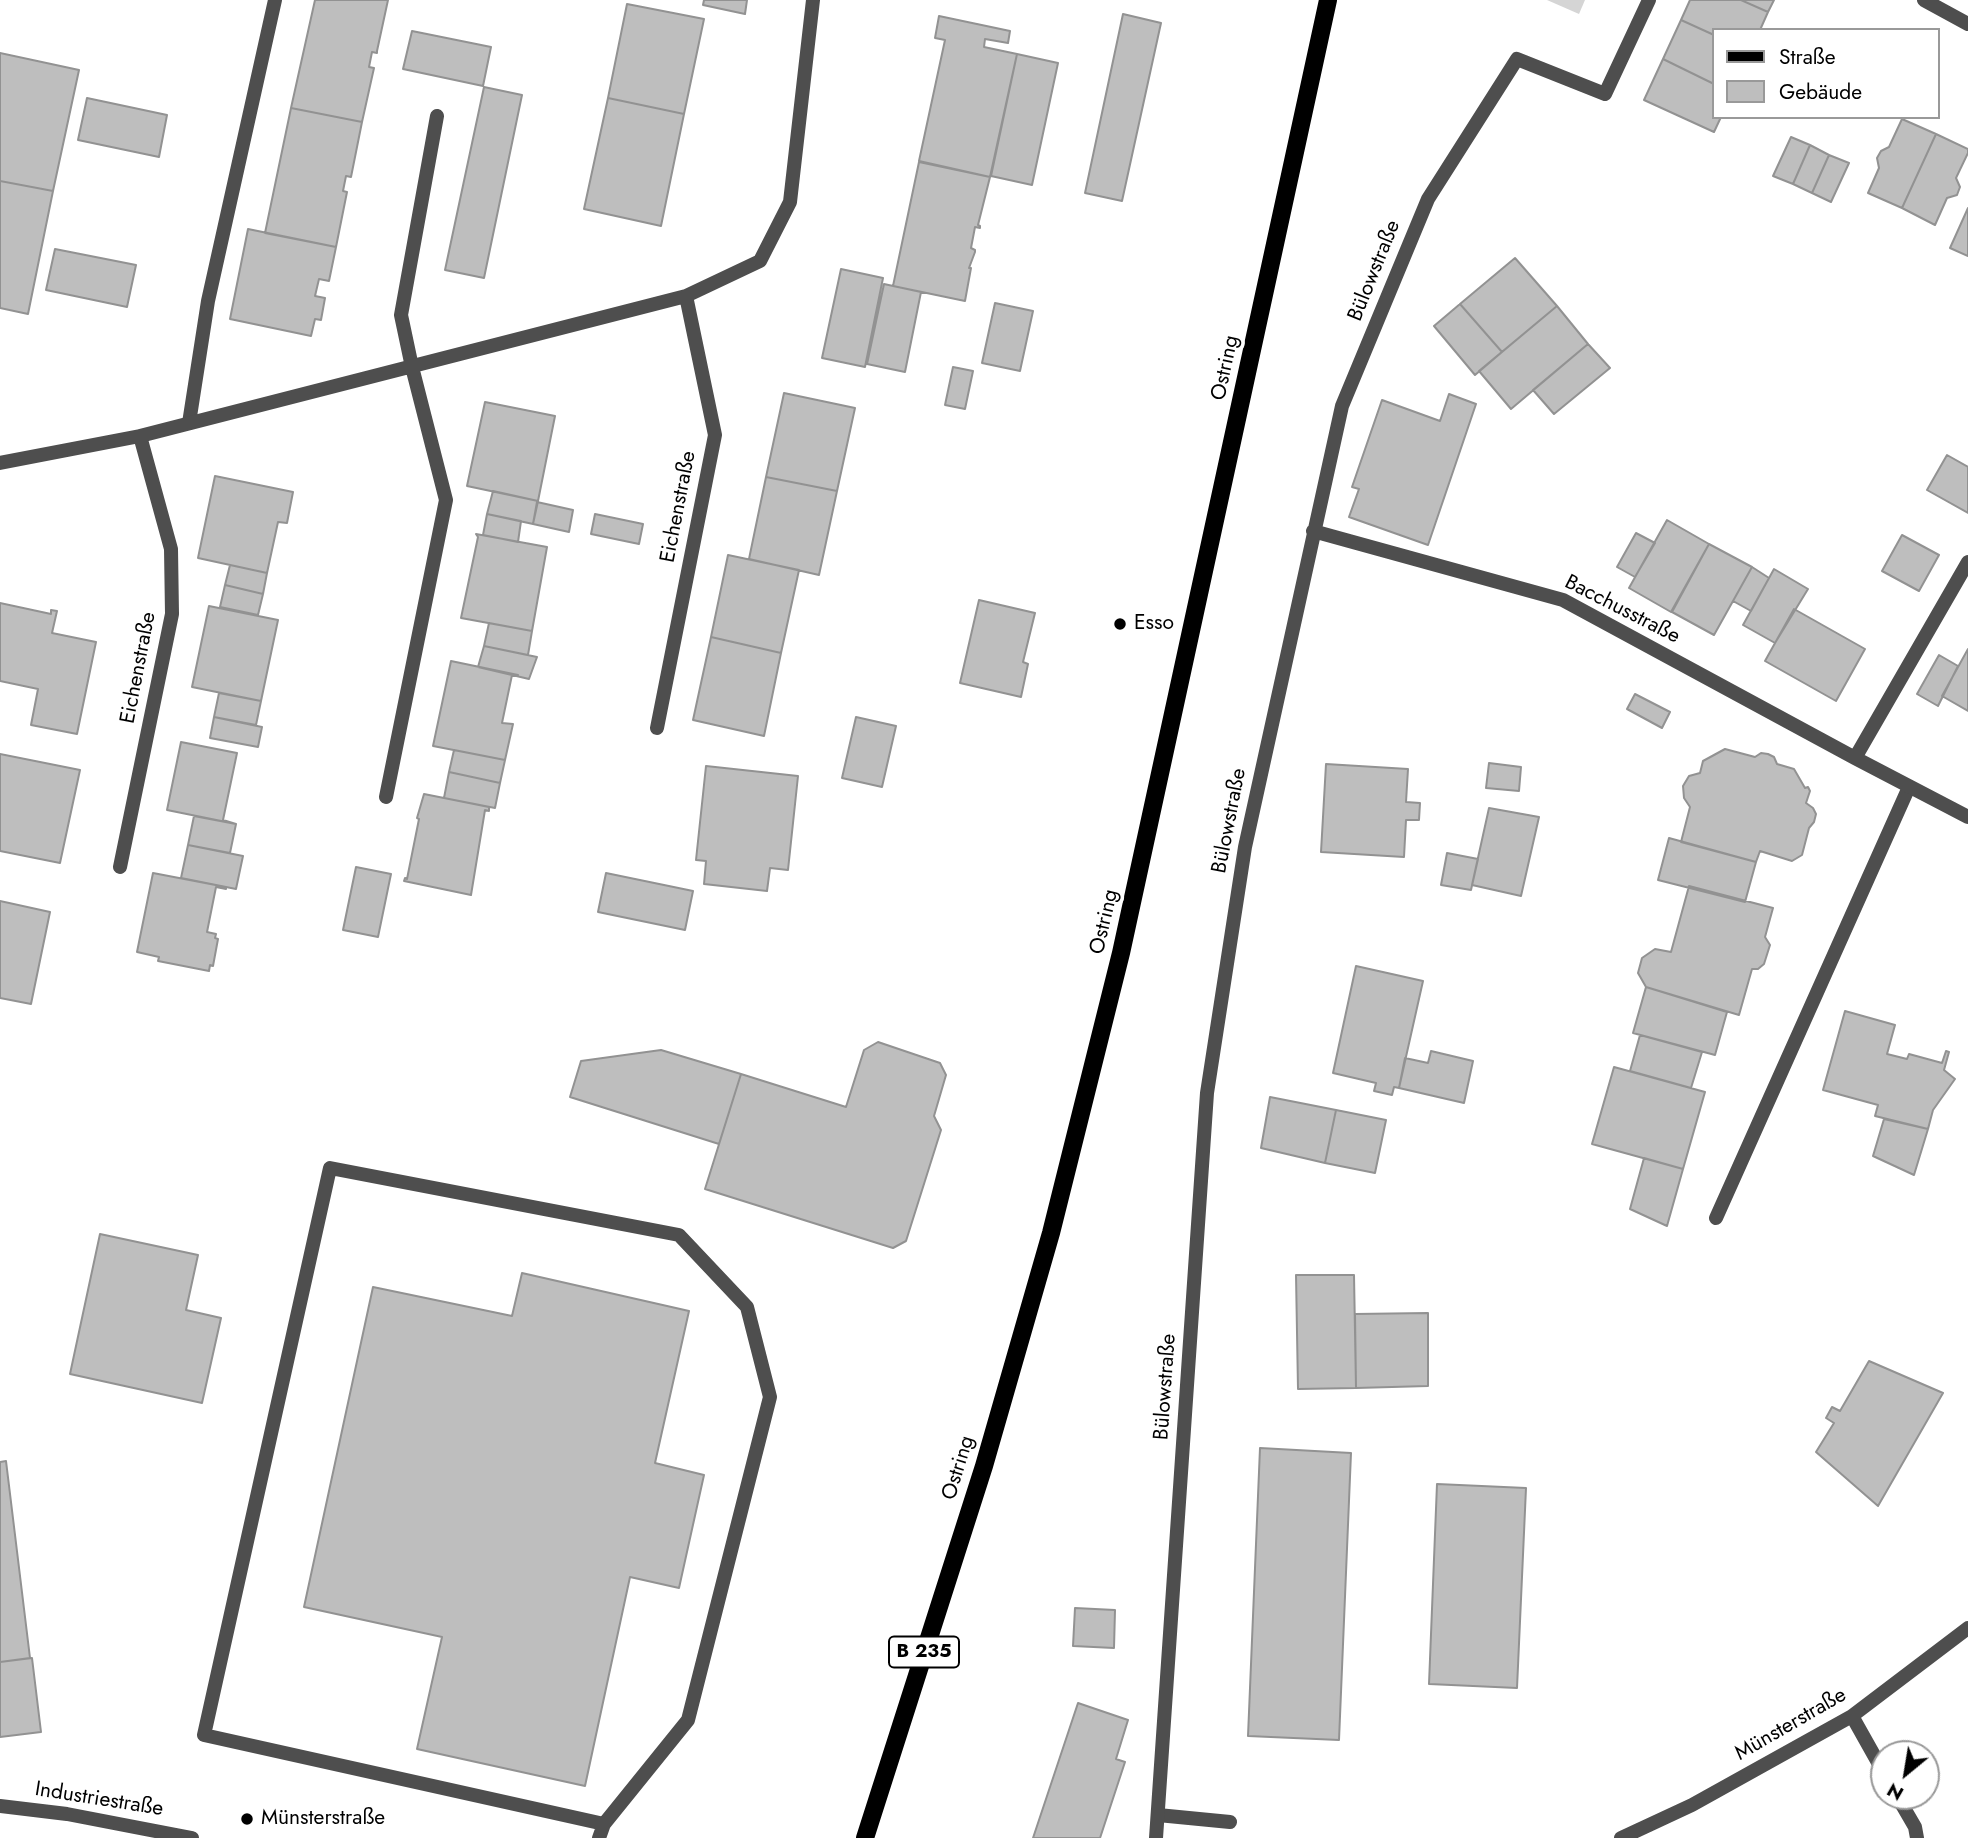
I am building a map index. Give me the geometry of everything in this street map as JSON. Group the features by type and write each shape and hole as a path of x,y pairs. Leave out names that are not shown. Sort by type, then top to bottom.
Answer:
{"main road":[{"name":"Ostring","path":"865,1838 984,1466 1051,1233 1105,1020 1328,0"}],"street":[{"path":"189,423 208,301 275,0"},
{"path":"0,463 140,436 686,296 760,261 790,202 813,0"},
{"name":"Bülowstraße","path":"1156,1838 1207,1093 1245,847 1342,406 1428,199 1517,58 1605,94 1649,0"},
{"path":"1924,0 1968,24"},
{"path":"386,797 446,500 401,315 437,116"},
{"name":"Eichenstraße","path":"657,728 715,435 686,296"},
{"name":"Eichenstraße","path":"120,867 172,614 171,549 140,436"},
{"name":"Bacchusstraße","path":"1313,531 1563,600 1968,817"},
{"path":"1855,758 1968,562"},
{"path":"1716,1218 1909,787"},
{"path":"330,1168 680,1235 747,1307 769,1397 688,1720 601,1831 204,1735 330,1168"},
{"name":"Münsterstraße","path":"1621,1838 1692,1804 1852,1716 1968,1628"},
{"path":"1852,1716 1870,1748"},
{"name":"Industriestraße","path":"0,1806 80,1816 192,1838"},
{"path":"1905,1810 1915,1827 1917,1838"},
{"path":"1158,1815 1230,1822"}],"shaded area":[{"path":"1547,0 1585,0 1579,14"}],"building":[{"path":"315,0 388,0 377,53 372,52 369,67 374,68 362,122 291,108"},
{"path":"704,0 747,0 745,14 703,5"},
{"path":"1690,0 1741,0 1768,12 1761,28 1713,28 1713,35 1681,20"},
{"path":"1741,0 1774,0 1768,12"},
{"path":"627,4 704,19 684,114 608,98"},
{"path":"1123,14 1161,23 1122,201 1085,193"},
{"path":"939,16 1010,31 1008,43 985,39 984,47 1017,54 990,177 919,161 945,40 935,38"},
{"path":"1681,20 1713,35 1713,84 1663,59"},
{"path":"412,31 491,47 483,86 403,69"},
{"path":"0,53 79,70 53,191 0,181"},
{"path":"1017,54 1058,63 1032,185 991,176"},
{"path":"1663,59 1713,84 1713,119 1720,119 1714,132 1644,100"},
{"path":"484,87 522,95 484,278 445,270"},
{"path":"87,98 167,115 159,157 78,140"},
{"path":"608,98 684,114 661,226 584,209"},
{"path":"291,108 362,122 351,177 346,176 343,191 347,192 336,247 265,233"},
{"path":"1902,119 1936,134 1902,208 1868,193 1879,168 1877,158 1881,151 1889,147"},
{"path":"1936,134 1968,149 1968,153 1956,178 1960,187 1957,195 1947,198 1935,225 1902,208"},
{"path":"1791,137 1810,145 1793,184 1773,176"},
{"path":"1810,145 1829,155 1812,193 1793,184"},
{"path":"1829,155 1849,163 1831,202 1812,193"},
{"path":"919,162 990,177 978,225 980,228 975,227 971,248 975,252 969,268 965,301 893,286"},
{"path":"0,181 53,191 28,314 0,308"},
{"path":"1968,208 1968,256 1950,248"},
{"path":"248,229 336,247 329,281 319,279 315,296 325,298 321,320 315,319 311,336 230,319"},
{"path":"55,249 136,265 127,307 46,290"},
{"path":"1515,258 1557,306 1502,352 1460,304"},
{"path":"841,269 883,278 865,367 822,358"},
{"path":"884,284 921,292 905,372 867,364"},
{"path":"995,303 1033,311 1020,371 982,363"},
{"path":"1460,304 1502,352 1475,375 1434,326"},
{"path":"1557,306 1588,344 1511,409 1479,371"},
{"path":"1588,344 1610,368 1554,414 1533,390"},
{"path":"953,367 973,371 965,409 945,405"},
{"path":"784,393 855,408 837,491 766,477"},
{"path":"1449,394 1476,404 1428,545 1349,517 1359,489 1352,487 1382,400 1440,421"},
{"path":"485,402 555,416 538,501 467,486"},
{"path":"1947,455 1968,467 1968,513 1927,490"},
{"path":"215,476 293,492 287,523 278,522 267,573 198,558"},
{"path":"766,477 837,491 819,575 749,559"},
{"path":"493,491 538,501 533,524 487,514"},
{"path":"537,502 573,510 569,532 533,524"},
{"path":"487,514 521,521 518,542 483,535"},
{"path":"595,514 643,524 639,544 591,534"},
{"path":"1667,520 1709,544 1671,612 1629,588"},
{"path":"1636,533 1655,543 1635,577 1617,567"},
{"path":"476,534 547,547 532,631 461,618 478,537"},
{"path":"1902,535 1939,555 1919,591 1882,571"},
{"path":"1709,544 1752,567 1714,635 1672,612"},
{"path":"728,555 799,570 781,653 711,637"},
{"path":"230,565 267,573 263,594 225,585"},
{"path":"1752,567 1769,578 1751,611 1733,601"},
{"path":"1774,569 1808,589 1775,643 1743,625"},
{"path":"225,585 263,594 258,615 220,607"},
{"path":"979,600 1035,613 1023,662 1028,664 1021,697 960,683"},
{"path":"0,603 51,614 51,610 57,611 52,633 96,642 77,734 31,725 38,689 0,681"},
{"path":"209,606 278,620 261,701 192,687"},
{"path":"1794,609 1865,649 1836,701 1765,661"},
{"path":"489,623 532,631 528,655 484,646"},
{"path":"711,637 781,653 764,736 693,720"},
{"path":"484,646 537,657 529,679 478,667"},
{"path":"1968,649 1968,711 1942,696"},
{"path":"1939,655 1958,666 1938,706 1917,694"},
{"path":"451,661 518,675 512,675 502,723 513,724 505,760 433,746"},
{"path":"219,693 261,701 256,725 214,717"},
{"path":"1635,694 1670,712 1662,728 1627,709"},
{"path":"214,717 262,727 258,747 210,738"},
{"path":"856,717 896,726 882,787 842,778"},
{"path":"181,742 237,753 223,820 236,824 167,810"},
{"path":"1725,749 1755,757 1761,753 1768,754 1774,757 1777,764 1794,769 1805,788 1808,787 1810,791 1806,803 1816,814 1809,828 1802,855 1792,861 1760,851 1756,862 1681,842 1690,807 1684,798 1683,786 1689,776 1700,773 1703,761"},
{"path":"454,750 505,760 500,783 449,772"},
{"path":"0,754 80,770 60,863 0,851"},
{"path":"1489,763 1521,767 1519,791 1486,788"},
{"path":"1326,764 1408,769 1406,802 1420,803 1419,820 1406,820 1404,857 1321,852"},
{"path":"706,766 798,776 788,870 770,868 767,891 704,884 706,861 696,860"},
{"path":"449,772 500,783 495,808 444,798"},
{"path":"424,794 489,807 489,811 485,810 471,895 404,881 407,879 419,819 417,818"},
{"path":"1489,808 1539,817 1521,896 1472,885"},
{"path":"194,816 236,824 230,853 188,845"},
{"path":"1669,838 1756,862 1745,902 1658,880"},
{"path":"188,845 243,856 236,889 181,878"},
{"path":"1447,853 1478,859 1471,890 1441,885"},
{"path":"356,867 391,874 378,937 343,930"},
{"path":"153,873 226,887 216,887 207,932 216,934 215,938 218,939 213,966 210,965 209,971 158,961 159,957 137,952"},
{"path":"606,873 693,891 685,930 598,912"},
{"path":"1689,886 1773,908 1765,937 1770,945 1764,964 1758,969 1752,969 1739,1015 1646,987 1638,973 1642,958 1655,949 1671,952"},
{"path":"0,901 50,912 31,1004 0,998"},
{"path":"1356,966 1423,981 1399,1088 1394,1087 1392,1095 1374,1091 1376,1083 1333,1073"},
{"path":"1646,987 1727,1012 1715,1055 1633,1033"},
{"path":"1845,1011 1895,1025 1887,1054 1907,1059 1909,1054 1942,1063 1946,1051 1949,1052 1944,1070 1955,1079 1933,1110 1928,1129 1875,1116 1878,1105 1823,1090"},
{"path":"1640,1035 1702,1052 1691,1088 1630,1071"},
{"path":"878,1042 940,1063 946,1075 934,1116 941,1130 906,1241 893,1248 705,1189 741,1074 846,1107 864,1050"},
{"path":"661,1050 741,1074 719,1144 570,1097 581,1061"},
{"path":"1431,1051 1473,1061 1464,1103 1399,1088 1405,1058 1428,1063"},
{"path":"1614,1067 1705,1092 1683,1169 1592,1144"},
{"path":"1270,1097 1336,1110 1325,1163 1261,1148"},
{"path":"1336,1110 1386,1120 1375,1173 1325,1163"},
{"path":"1884,1119 1928,1129 1914,1175 1873,1156"},
{"path":"1644,1158 1683,1169 1667,1226 1630,1209"},
{"path":"100,1234 198,1255 186,1310 221,1318 202,1403 70,1374"},
{"path":"522,1273 689,1311 655,1463 704,1475 679,1588 630,1577 585,1786 417,1749 442,1637 304,1607 373,1287 512,1316"},
{"path":"1296,1275 1354,1275 1356,1388 1298,1389"},
{"path":"1428,1313 1428,1386 1356,1388 1355,1314"},
{"path":"1869,1361 1943,1393 1878,1506 1816,1452 1834,1423 1826,1418 1832,1407 1840,1411"},
{"path":"1260,1448 1351,1453 1339,1740 1248,1736"},
{"path":"6,1461 30,1658 0,1662 0,1462"},
{"path":"1437,1484 1526,1488 1517,1688 1429,1684"},
{"path":"1075,1608 1115,1610 1114,1648 1073,1646"},
{"path":"32,1658 41,1732 0,1737 0,1662"},
{"path":"1078,1703 1128,1720 1116,1759 1125,1762 1100,1838 1033,1838"}],"place":[{"name":"Esso","path":"1120,624"},
{"name":"Münsterstraße","path":"247,1819"}]}
